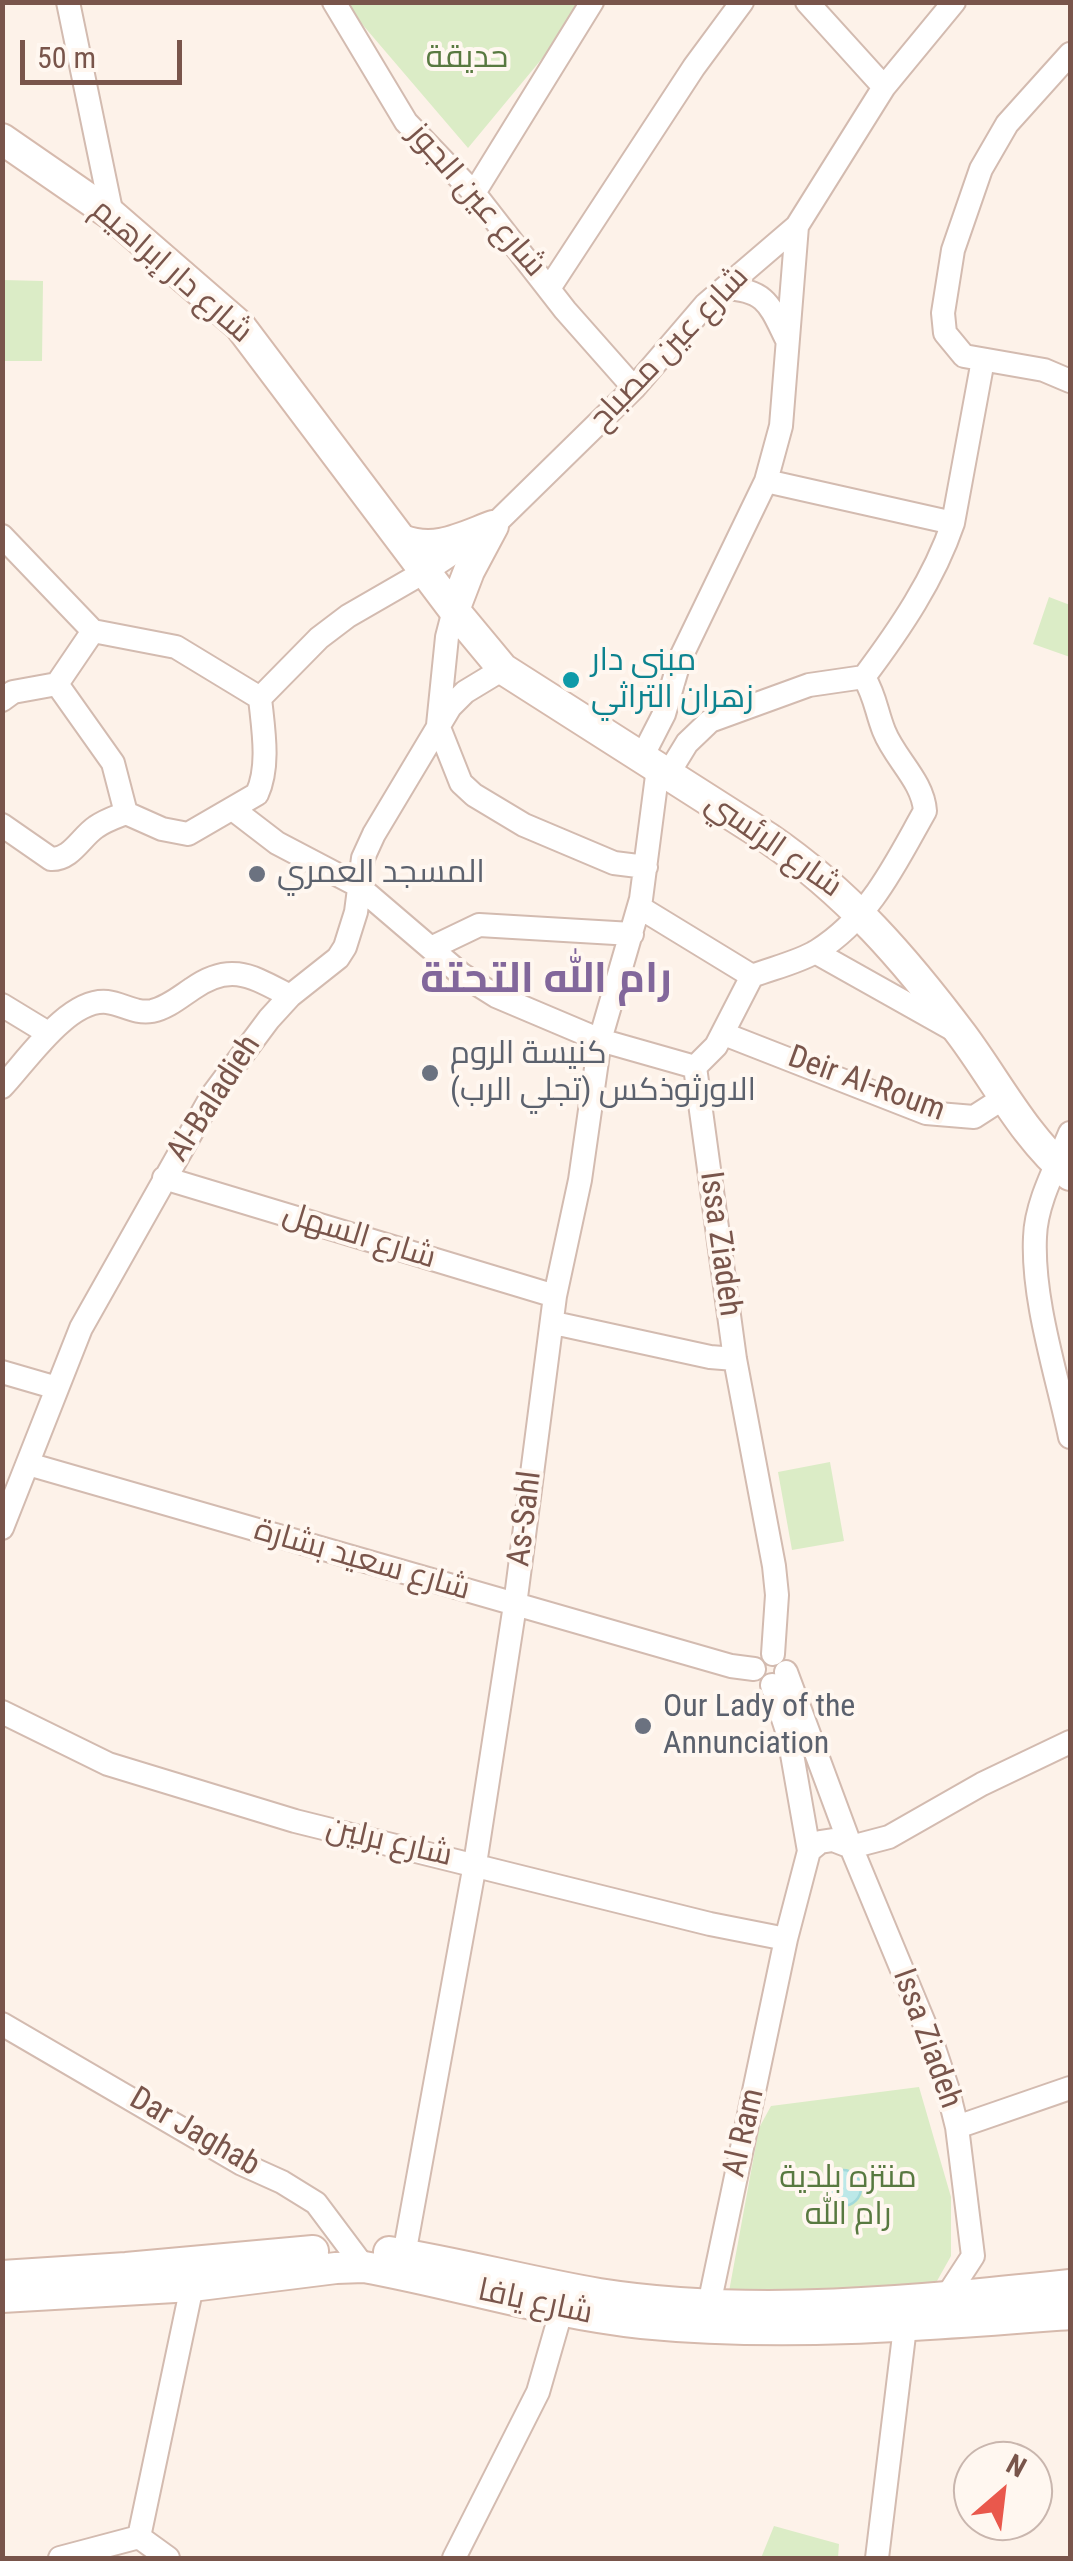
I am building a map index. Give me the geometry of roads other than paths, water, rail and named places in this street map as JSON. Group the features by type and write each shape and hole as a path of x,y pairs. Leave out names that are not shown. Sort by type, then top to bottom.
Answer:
{"main road":[{"name":"شارع دار إبراهيم","path":"2,140 112,216 240,326 426,571"},
{"path":"402,540 434,548 493,526"},
{"path":"454,610 493,526"},
{"name":"شارع الرئسي","path":"426,571 503,669 807,864 863,915 962,1034 1064,1170"},
{"name":"شارع يافا","path":"2,2297 192,2286 336,2268 358,2258"},
{"name":"شارع يافا","path":"2,2276 358,2258 600,2294 706,2316 945,2299 1070,2285"},
{"name":"شارع يافا","path":"402,2264 561,2312 905,2327 1070,2314"}],"street":[{"path":"68,2 112,216"},
{"name":"شارع عين الجوز","path":"334,2 406,122 474,193 565,310 634,388"},
{"path":"474,193 592,2"},
{"path":"550,287 694,67 742,2"},
{"path":"807,2 884,87"},
{"name":"شارع عين مصباح","path":"260,698 319,638 348,616 493,526 634,388 668,345 725,288 797,226 884,87 954,2"},
{"path":"1070,54 1007,124 981,169 953,250 943,313 945,333 964,356 1044,370 1070,380"},
{"path":"656,766 664,714 680,658 766,482 781,426 797,226"},
{"path":"725,288 760,296 768,303 786,340"},
{"path":"656,766 710,721 809,685 864,677 937,566 954,523 983,360"},
{"path":"766,482 954,523"},
{"path":"2,536 94,631 176,647 260,698 262,782 256,794 234,810 188,834 162,829 126,813 106,820 59,860 51,859 2,825"},
{"path":"454,610 447,637 438,725 462,782 474,795 524,825 614,863 646,867"},
{"path":"2,700 13,692 57,684 94,631"},
{"name":"Al-Baladieh","path":"2,1528 81,1328 212,1094 290,996 320,974 345,948 356,912 357,885 374,834 438,725 464,692 503,669"},
{"path":"234,810 277,843 357,885 461,974 496,996 600,1040 696,1067 724,1034 752,976 816,952 863,915 925,811 918,787 884,730 878,701 864,677"},
{"path":"57,684 113,763 126,813"},
{"name":"As-Sahl","path":"402,2264 474,1864 515,1605 556,1296 580,1180 600,1040 639,907 656,766"},
{"path":"639,907 752,976"},
{"path":"431,948 478,926 632,934"},
{"path":"816,952 962,1034"},
{"path":"2,1087 48,1034 87,1006 105,1002 139,1012 154,1010 204,980 225,974 248,974 290,996"},
{"path":"2,1005 48,1034"},
{"name":"Deir Al-Roum","path":"724,1034 926,1113 974,1117 1006,1097"},
{"name":"Issa Ziadeh","path":"696,1067 735,1359 774,1566 777,1610 771,1670 932,2042 958,2127 973,2256"},
{"path":"1070,1133 1064,1170 1035,1237 1039,1287 1070,1437"},
{"name":"شارع السهل","path":"164,1178 556,1296"},
{"path":"554,1324 735,1359"},
{"path":"2,1372 58,1388"},
{"name":"شارع سعيد بشارة","path":"28,1464 731,1666 771,1670"},
{"path":"771,1670 789,1737 806,1859"},
{"name":"شارع برلين","path":"2,1712 108,1764 295,1820 710,1924 786,1939"},
{"path":"806,1859 820,1842 832,1840 851,1848 889,1837 982,1784 1070,1742"},
{"name":"Al Ram","path":"706,2316 806,1859"},
{"name":"Dar Jaghab","path":"2,2024 316,2203 358,2258"},
{"path":"958,2127 1070,2088"},
{"path":"877,2558 905,2327 945,2299 973,2256 985,2278 1000,2292"},
{"path":"139,2537 192,2286"},
{"path":"454,2558 538,2392 561,2312"},
{"path":"60,2558 139,2537"},
{"path":"139,2537 168,2558"}],"water":[{"path":"843,2170 856,2175 861,2188 856,2201 843,2206 830,2201 825,2188 830,2175"}],"place":[{"name":"مبنى دار زهران التراثي","path":"571,680"},
{"name":"المسجد العمري","path":"257,874"},
{"name":"كنيسة الروم الاورثوذكس (تجلي الرب)","path":"430,1073"},
{"name":"Our Lady of the Annunciation","path":"643,1726"}],"district":[{"name":"رام الله التحتة","path":"546,981"}],"park label":[{"name":"حديقة","path":"467,59"},
{"name":"منتزه بلدية رام الله","path":"848,2198"}]}
